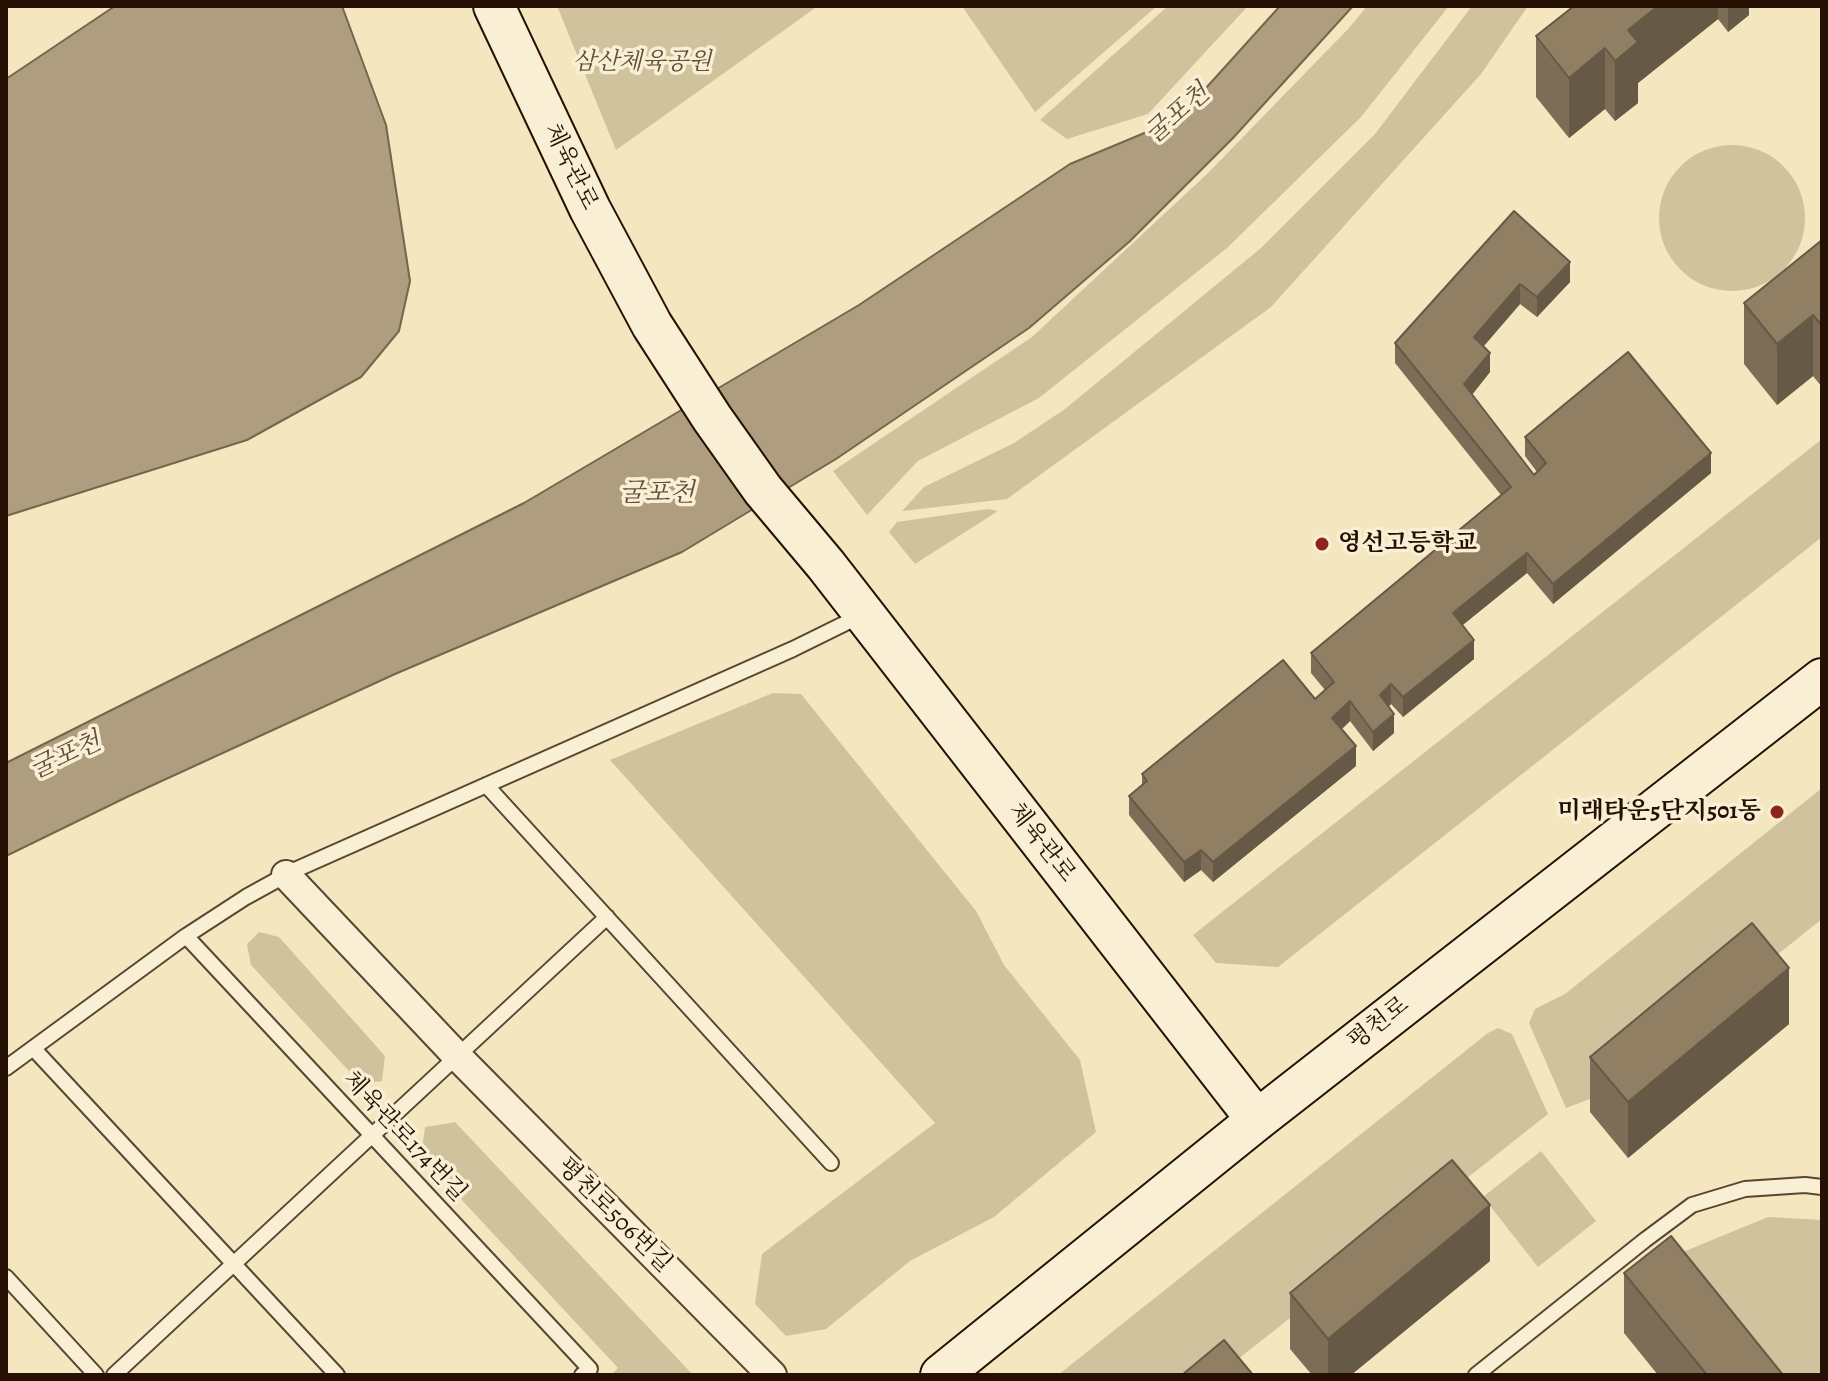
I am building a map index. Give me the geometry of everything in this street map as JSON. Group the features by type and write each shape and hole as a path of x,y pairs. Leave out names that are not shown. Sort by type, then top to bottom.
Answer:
{"street":[{"name":"체육관로","path":"494,6 590,209 652,325 712,418 763,490 826,565 1257,1120"},
{"name":"평천로","path":"941,1375 1257,1120 1822,679"},
{"name":"평천로506번길","path":"286,875 457,1056 772,1375"}],"lane":[{"path":"6,1068 186,936 286,875 793,649 862,614"},
{"path":"486,785 831,1163"},
{"path":"114,1375 607,917"},
{"name":"체육관로174번길","path":"186,936 372,1135 586,1372"},
{"path":"33,1048 337,1375"},
{"path":"1476,1375 1692,1205 1745,1189 1805,1185 1822,1187"},
{"path":"6,1277 96,1375"}],"green space":[{"name":"삼산체육공원","path":"557,6 818,6 616,150"},
{"path":"962,6 1157,6 1035,112"},
{"path":"1168,6 1248,6 1148,114 1067,139 1040,120"},
{"path":"1367,6 1449,6 1361,117 1227,248 1039,398 918,461 867,515 833,471 1032,337 1207,174"},
{"path":"1472,6 1528,6 1481,74 1271,307 1007,499 902,511 924,487 1014,443 1065,409 1261,248 1375,134"},
{"path":"1732,145 1760,151 1784,166 1799,190 1805,218 1799,246 1784,270 1760,285 1732,291 1704,285 1680,270 1665,246 1659,218 1665,190 1680,166 1704,151"},
{"path":"1822,439 1822,537 1278,967 1216,963 1193,935"},
{"path":"988,509 998,511 915,564 889,532 897,522"},
{"path":"773,693 801,694 976,911 1004,965 1080,1060 1096,1132 994,1217 910,1261 826,1329 786,1336 755,1304 762,1254 935,1123 610,760"},
{"path":"1822,788 1822,919 1603,1094 1566,1108 1529,1023 1535,1009 1565,994"},
{"path":"259,932 279,937 385,1056 382,1081 361,1084 251,965 247,944"},
{"path":"1498,1028 1512,1034 1548,1114 1218,1375 1058,1375 1488,1033"},
{"path":"456,1122 693,1375 611,1375 618,1368 421,1156 425,1127"},
{"path":"1541,1151 1596,1221 1538,1267 1483,1197"},
{"path":"1768,1217 1822,1220 1822,1375 1778,1375 1678,1254"}],"water":[{"path":"115,6 342,6 386,125 410,281 399,331 361,377 247,440 6,516 6,79"},
{"name":"굴포천","path":"1280,6 1353,6 1233,138 1129,242 1029,328 836,459 682,552 395,674 6,856 6,763 524,503 859,305 1070,164 1178,119"}],"building":[{"path":"1574,6 1658,6 1628,30 1638,42 1615,61 1605,48 1569,78 1536,36"},
{"path":"1514,211 1570,262 1537,297 1520,284 1474,337 1490,353 1464,384 1534,475 1546,463 1525,437 1628,352 1711,453 1553,584 1527,553 1453,613 1474,640 1403,697 1391,684 1380,695 1394,714 1373,732 1350,701 1332,718 1356,746 1213,862 1201,850 1184,862 1129,796 1147,781 1142,774 1283,660 1315,699 1334,682 1311,653 1511,487 1395,343"},
{"path":"1822,240 1822,326 1813,315 1777,344 1744,303"},
{"path":"1752,923 1789,968 1628,1102 1590,1057"},
{"path":"1452,1160 1490,1205 1328,1339 1290,1293"},
{"path":"1671,1236 1783,1375 1707,1375 1624,1273"},
{"path":"1224,1340 1253,1375 1182,1375"}],"place":[{"name":"영선고등학교","path":"1322,544"},
{"name":"미래타운5단지501동","path":"1777,812"}]}
